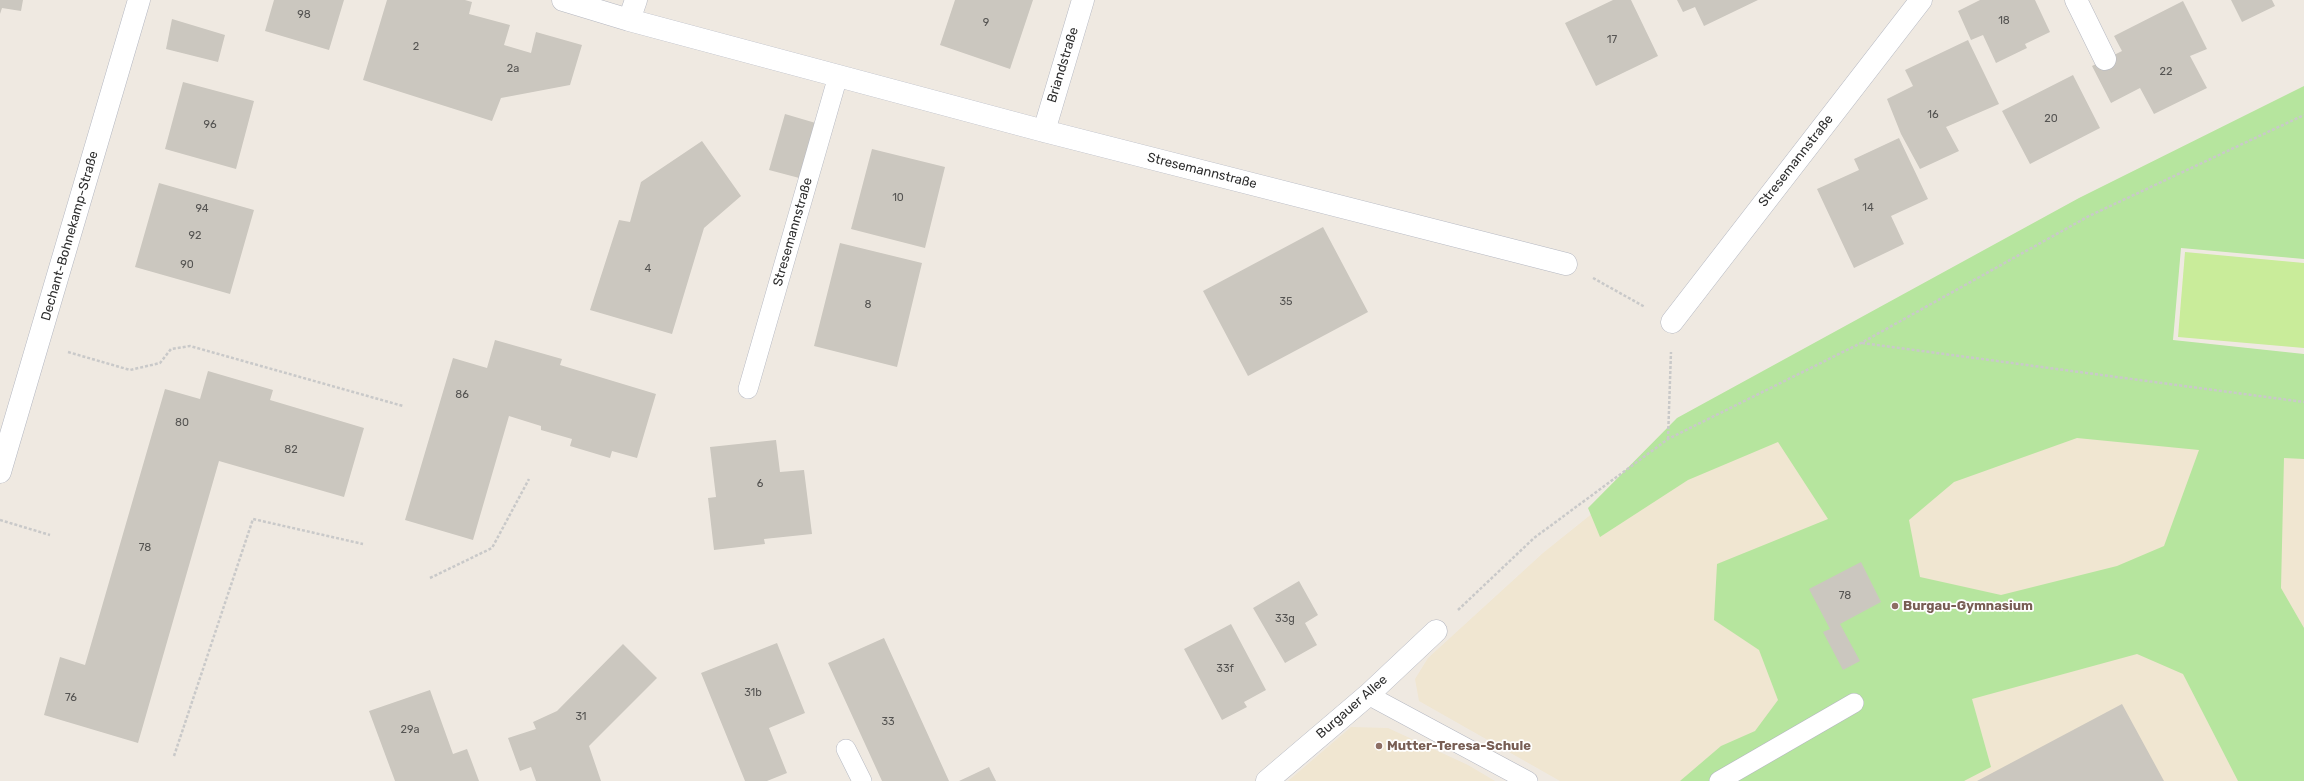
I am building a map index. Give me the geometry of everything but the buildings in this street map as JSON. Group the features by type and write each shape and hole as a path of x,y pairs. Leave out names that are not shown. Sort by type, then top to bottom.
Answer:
{"street":[{"name":"Dechant-Bohnekamp-Straße","path":"0,472 139,0"},
{"name":"Stresemannstraße","path":"563,0 633,10 838,76 1044,131 1566,264"},
{"name":"Briandstraße","path":"1044,131 1083,0"},
{"name":"Stresemannstraße","path":"1672,322 1921,0"},
{"path":"2076,0 2105,59"},
{"name":"Burgauer Allee","path":"1266,781 1368,695 1436,631"}],"lane":[{"name":"Stresemannstraße","path":"748,389 838,76"},
{"path":"1368,695 1528,781"},
{"path":"1719,781 1854,703"},
{"path":"846,749 862,781"}],"path":[{"path":"1436,631 1534,538 1668,439 1861,343 2089,216 2304,115"},
{"path":"1566,264 1672,322 1668,439"},
{"path":"1861,343 2304,402"},
{"path":"81,356 130,370 160,363 171,349 190,346 403,406"},
{"path":"430,578 492,548 528,479"},
{"path":"174,756 253,519 363,544"},
{"path":"0,520 50,535"}],"shaded area":[{"name":"Burgau-Gymnasium","path":"1862,373 2304,438 2304,781 1560,781 1419,701 1415,679 1428,658 1543,553 1644,472"},
{"name":"Mutter-Teresa-Schule","path":"1351,727 1388,728 1468,765 1495,781 1288,781"}],"green space":[{"path":"2304,86 2304,259 2181,248 2173,340 2304,354 2304,459 2284,458 2281,588 2304,628 2304,781 2238,781 2183,674 2137,654 1972,699 1991,767 1964,781 1680,781 1721,746 1755,731 1778,700 1759,650 1714,620 1717,564 1828,519 1778,442 1688,480 1600,537 1588,508 1677,418 2079,198","holes":["2077,438 2199,450 2164,546 2117,566 2001,595 1920,577 1909,520 1954,482"]},
{"path":"2185,252 2304,263 2304,348 2178,337"}],"place":[{"name":"Burgau-Gymnasium","path":"1895,606"},
{"name":"Mutter-Teresa-Schule","path":"1379,746"}]}
